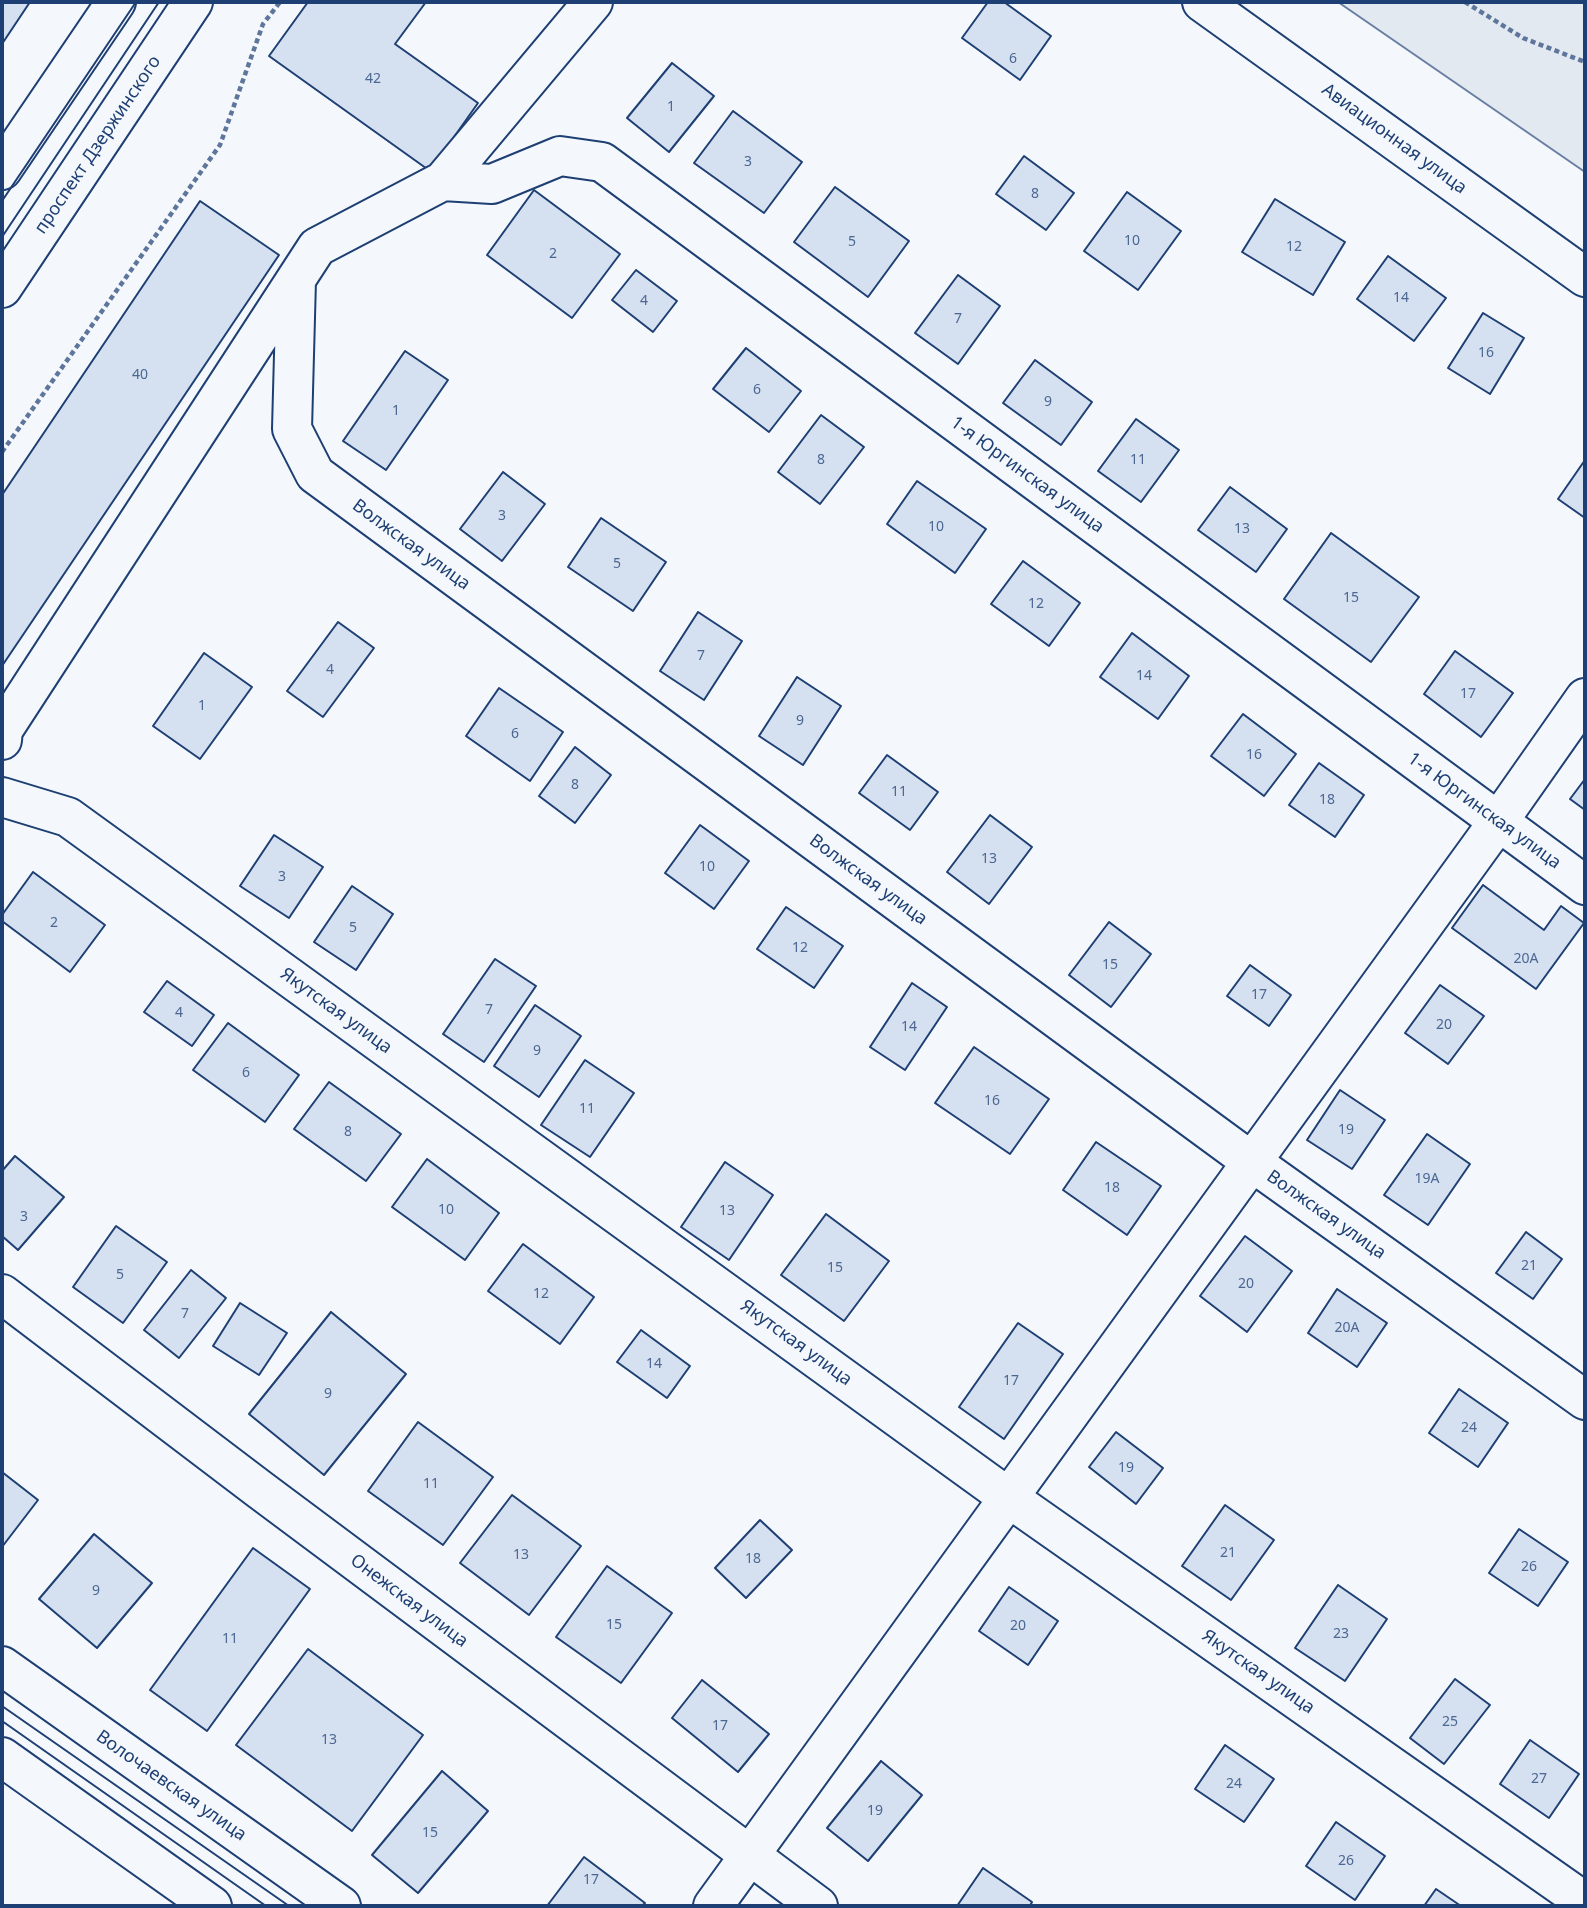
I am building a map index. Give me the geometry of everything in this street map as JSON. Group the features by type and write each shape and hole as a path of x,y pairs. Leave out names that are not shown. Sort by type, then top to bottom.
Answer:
{"street":[{"path":"2,170 116,2"},
{"name":"проспект Дзержинского","path":"2,288 193,2"},
{"path":"2,740 3,730 317,247 443,181 593,2"},
{"name":"Авиационная улица","path":"1202,2 1585,276"},
{"name":"1-я Юргинская улица","path":"443,181 492,184 560,156 602,162 1585,885"},
{"name":"Волжская улица","path":"296,280 292,429 314,474 1252,1162 1585,1400"},
{"path":"713,1906 1585,698"},
{"name":"Якутская улица","path":"2,797 68,817 1009,1498 1585,1902"},
{"name":"Онежская улица","path":"2,1294 818,1906"},
{"name":"Волочаевская улица","path":"2,1666 341,1906"},
{"path":"2,1757 212,1906"}],"path":[{"path":"2,452 220,145 263,24 280,2"},
{"path":"1465,2 1523,38 1585,62"}],"shaded area":[{"path":"1338,2 1585,2 1585,172"}],"building":[{"path":"2,2 30,2 2,44"},
{"path":"308,2 426,2 395,44 478,103 430,171 269,56"},
{"path":"988,2 1004,2 1051,36 1020,80 962,38"},
{"path":"672,63 714,96 669,152 627,118"},
{"path":"733,111 802,162 764,213 694,163"},
{"path":"1024,156 1074,193 1046,230 996,194"},
{"path":"835,187 909,241 868,297 794,242"},
{"path":"534,190 620,254 572,318 487,255"},
{"path":"1127,192 1181,231 1138,290 1084,251"},
{"path":"1275,199 1345,242 1313,295 1242,252"},
{"path":"200,201 279,255 2,666 2,495"},
{"path":"1388,256 1446,298 1414,341 1357,299"},
{"path":"636,270 677,301 653,332 612,300"},
{"path":"958,275 1000,306 958,364 915,333"},
{"path":"1483,313 1524,338 1490,394 1448,368"},
{"path":"746,348 801,391 769,432 713,389"},
{"path":"405,351 448,380 386,470 343,441"},
{"path":"1035,360 1092,402 1061,445 1003,403"},
{"path":"821,415 864,447 820,504 778,472"},
{"path":"1136,419 1179,450 1141,502 1098,471"},
{"path":"1585,460 1585,518 1558,499"},
{"path":"503,472 545,504 502,561 460,529"},
{"path":"917,481 986,529 955,573 887,524"},
{"path":"1230,487 1287,529 1256,572 1198,530"},
{"path":"601,518 666,562 633,611 568,567"},
{"path":"1331,533 1419,597 1371,662 1284,599"},
{"path":"1023,561 1080,603 1049,646 991,604"},
{"path":"698,612 742,641 704,700 660,671"},
{"path":"338,622 374,648 323,717 287,691"},
{"path":"1132,633 1189,676 1158,719 1100,677"},
{"path":"1455,651 1513,693 1481,737 1424,694"},
{"path":"204,653 252,687 200,759 153,726"},
{"path":"797,677 841,706 803,765 759,736"},
{"path":"499,688 563,732 530,781 466,736"},
{"path":"1243,714 1296,754 1264,796 1211,756"},
{"path":"575,747 611,775 575,823 539,796"},
{"path":"887,755 938,792 910,830 859,793"},
{"path":"1319,763 1364,795 1335,837 1289,805"},
{"path":"1585,779 1585,810 1570,799"},
{"path":"990,815 1032,847 989,904 947,872"},
{"path":"700,825 749,861 714,909 665,873"},
{"path":"274,835 323,867 289,918 240,886"},
{"path":"33,872 105,925 70,972 2,921 2,915"},
{"path":"1483,885 1544,930 1561,906 1584,923 1536,989 1452,928"},
{"path":"352,886 393,914 356,970 314,942"},
{"path":"786,907 843,946 814,988 757,949"},
{"path":"1109,922 1151,954 1111,1007 1069,975"},
{"path":"495,959 536,986 484,1062 443,1034"},
{"path":"1250,965 1291,995 1269,1026 1227,996"},
{"path":"167,981 214,1015 192,1046 144,1012"},
{"path":"912,983 947,1007 905,1070 870,1047"},
{"path":"1440,985 1484,1016 1448,1064 1405,1033"},
{"path":"535,1005 581,1036 539,1097 494,1066"},
{"path":"228,1023 299,1075 265,1122 193,1070"},
{"path":"974,1047 1049,1099 1010,1154 935,1103"},
{"path":"585,1060 634,1093 590,1157 541,1125"},
{"path":"329,1082 401,1134 366,1181 294,1129"},
{"path":"1340,1090 1385,1120 1352,1169 1307,1140"},
{"path":"1427,1134 1470,1164 1428,1225 1384,1195"},
{"path":"1096,1142 1161,1186 1127,1235 1063,1190"},
{"path":"15,1156 64,1197 18,1250 2,1236 2,1171"},
{"path":"427,1159 499,1213 465,1260 392,1207"},
{"path":"725,1162 773,1195 729,1260 681,1227"},
{"path":"826,1214 889,1261 844,1321 781,1275"},
{"path":"116,1226 167,1262 123,1323 73,1287"},
{"path":"1526,1232 1562,1259 1533,1299 1496,1273"},
{"path":"1245,1236 1292,1271 1247,1332 1200,1296"},
{"path":"523,1244 594,1297 560,1344 488,1291"},
{"path":"191,1270 226,1298 179,1358 144,1330"},
{"path":"1337,1289 1387,1323 1357,1367 1308,1333"},
{"path":"240,1303 287,1333 259,1375 213,1346"},
{"path":"331,1312 406,1374 324,1475 249,1414"},
{"path":"1018,1323 1063,1354 1004,1439 959,1407"},
{"path":"641,1330 690,1366 667,1398 617,1362"},
{"path":"1459,1389 1508,1423 1478,1467 1429,1433"},
{"path":"418,1422 493,1477 443,1545 368,1491"},
{"path":"1116,1432 1163,1468 1136,1504 1089,1467"},
{"path":"2,1472 38,1500 2,1547"},
{"path":"512,1495 581,1546 529,1615 460,1563"},
{"path":"1225,1505 1274,1540 1231,1600 1182,1566"},
{"path":"760,1520 792,1550 746,1598 715,1568"},
{"path":"1519,1529 1568,1562 1538,1606 1489,1573"},
{"path":"94,1534 152,1583 97,1648 39,1599"},
{"path":"253,1548 310,1589 207,1731 150,1690"},
{"path":"607,1566 672,1613 621,1683 556,1637"},
{"path":"1338,1585 1387,1619 1345,1681 1295,1648"},
{"path":"1009,1587 1058,1621 1028,1665 979,1631"},
{"path":"308,1649 423,1735 352,1831 236,1745"},
{"path":"1455,1679 1490,1705 1444,1764 1410,1738"},
{"path":"702,1680 769,1734 738,1772 672,1718"},
{"path":"1530,1740 1579,1774 1549,1818 1500,1784"},
{"path":"1225,1745 1274,1779 1244,1822 1195,1789"},
{"path":"881,1761 922,1795 868,1861 827,1828"},
{"path":"442,1771 488,1811 418,1893 372,1855"},
{"path":"1336,1822 1385,1856 1355,1900 1306,1866"},
{"path":"584,1857 645,1903 642,1906 547,1906"},
{"path":"983,1868 1032,1902 1030,1906 957,1906"},
{"path":"1436,1889 1461,1906 1424,1906"}],"tram line":[{"path":"2,201 136,2"},
{"path":"2,237 159,2"},
{"path":"2,1706 289,1906"},
{"path":"2,1721 266,1906"}]}
